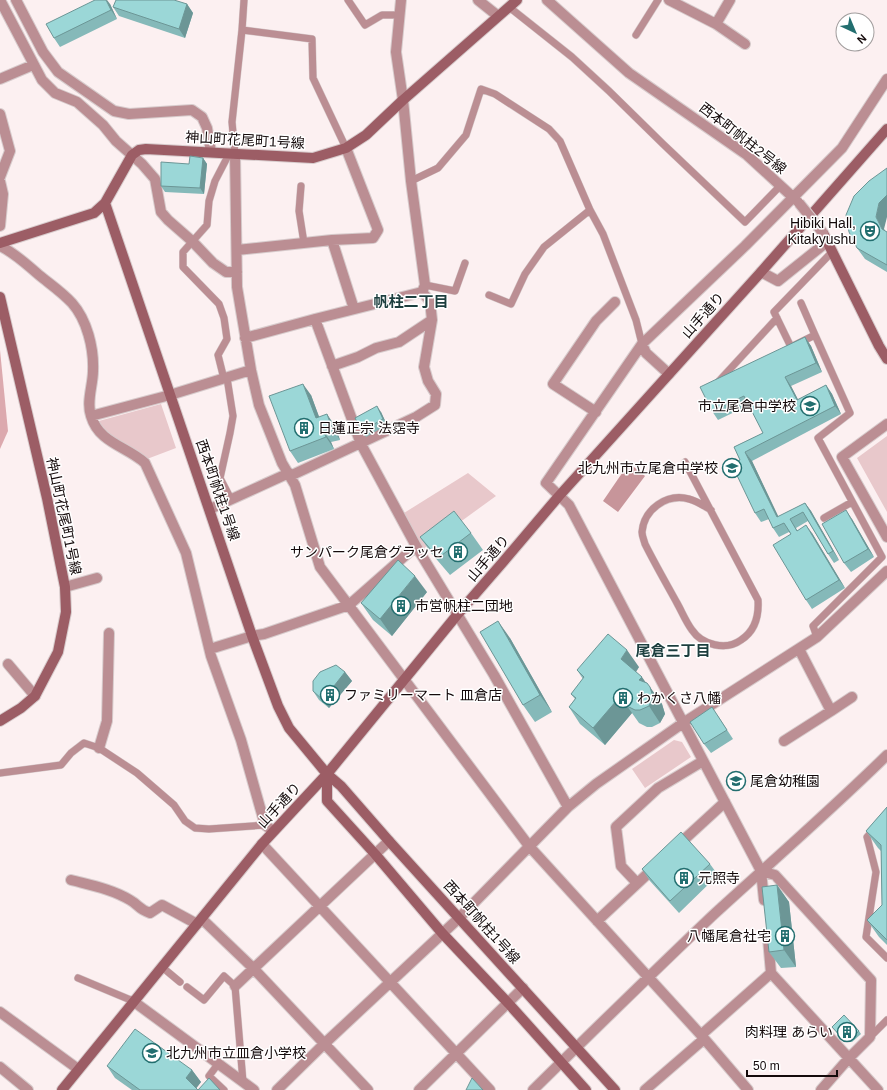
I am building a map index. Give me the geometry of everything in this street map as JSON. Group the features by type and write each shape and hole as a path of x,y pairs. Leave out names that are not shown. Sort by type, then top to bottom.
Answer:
{"street":[{"path":"0,0 42,80 55,92 77,102 103,125 116,140 142,164 155,179 161,212 168,220 192,241 213,263 226,272 237,272"},
{"path":"16,0 43,52 58,72 114,111 128,114 192,110 202,117 207,128 210,152"},
{"path":"210,509 361,444 416,417 435,405 436,394 428,381 424,367 432,320 430,301 424,289 403,100 396,52 401,0"},
{"path":"478,0 498,16"},
{"name":"神山町花尾町1号線","path":"132,155 139,150 146,148 313,158 346,148 366,135 403,100 517,0"},
{"name":"西本町帆柱2号線","path":"547,0 629,73 741,151 781,185 796,200 825,237 879,346 887,359"},
{"path":"670,0 716,24 745,44"},
{"path":"716,24 730,0"},
{"path":"0,79 33,65"},
{"path":"765,910 761,871 569,505 546,483 642,344 745,246 796,200 842,148 887,79"},
{"path":"0,114 10,151 0,178"},
{"name":"山手通り","path":"62,1090 262,844 327,774 457,615 560,496 887,129"},
{"path":"237,250 332,240 373,238 378,230 346,148"},
{"path":"232,154 237,250 237,287 251,370 259,405 282,463 290,474 295,485 320,567 529,846 648,976 748,1090"},
{"path":"0,243 94,213 105,203 132,155"},
{"path":"0,181 3,194 0,226"},
{"name":"西本町帆柱1号線","path":"105,203 252,636 278,706 288,728 327,774 341,786 615,1090"},
{"path":"761,272 778,281 825,237"},
{"path":"332,240 354,309"},
{"path":"0,246 12,252 72,303 81,317 92,343 93,371 90,405 91,416 102,436 137,456 145,463 186,554 210,649 241,740 265,825 274,831"},
{"path":"245,338 424,289"},
{"name":"神山町花尾町1号線","path":"0,297 47,498 65,587 66,612 58,652 35,696 21,708 0,721"},
{"path":"596,412 553,384 596,321 615,302"},
{"path":"315,319 361,444 416,546 494,675 568,807"},
{"path":"332,366 358,357 376,348 398,342 432,320"},
{"path":"642,344 646,353 669,374"},
{"path":"91,416 170,396 251,370"},
{"path":"887,424 842,457 887,537"},
{"path":"210,649 252,636 264,634 349,606 416,546"},
{"path":"277,1090 459,918 568,807 596,784 683,723 817,637 887,571"},
{"path":"65,587 97,578"},
{"path":"99,748 107,721 109,632"},
{"path":"799,649 830,711"},
{"path":"8,664 35,696"},
{"path":"784,741 852,697"},
{"path":"533,1090 648,976 761,871 840,801 887,755"},
{"path":"637,883 621,866 616,827 658,788 703,762"},
{"path":"327,774 326,801 375,854 442,933 509,1004 586,1090"},
{"path":"597,921 725,802"},
{"path":"235,986 319,905 389,841"},
{"path":"262,844 490,1090"},
{"path":"761,871 775,875 871,980 870,1037 821,1090"},
{"path":"71,880 109,890 130,900 141,910 150,913 162,905 200,921 253,968 368,1090"},
{"path":"767,926 771,973 878,1090"},
{"path":"645,1090 771,973"},
{"path":"420,1090 509,1004 523,988"},
{"path":"133,1001 254,1090"},
{"path":"0,1012 78,1069"},
{"path":"0,1067 28,1090"}],"lane":[{"path":"231,499 220,478 233,416 225,378 218,355 227,339 224,318 219,304 183,267 183,252 207,225 209,201 215,181 232,154 232,122 244,0"},
{"path":"348,0 365,26 382,15 400,15"},
{"path":"636,35 658,0"},
{"path":"509,7 572,57 593,76 745,222 781,185"},
{"path":"242,30 312,38 314,78 346,148"},
{"path":"411,181 438,168 466,135 481,89 495,94 549,130 560,141 590,210 603,234 636,320 642,344"},
{"path":"301,186 299,211 304,243"},
{"path":"489,295 511,304 526,274 544,247 590,210"},
{"path":"791,347 774,312 832,252"},
{"path":"424,289 455,291 465,263"},
{"path":"800,303 850,413 818,438 882,557 813,626 817,637"},
{"path":"734,376 713,387 777,318"},
{"path":"784,351 815,335"},
{"path":"685,462 711,510 758,600 759,612 755,624 740,641 729,645 707,643 692,631 645,544 642,533 644,523 649,513 656,504 666,500 688,498 711,510"},
{"path":"824,518 852,502"},
{"path":"0,773 61,765 84,743 99,748 137,773 174,805 185,821 195,828 209,829 265,825"},
{"path":"887,815 867,837 876,872 866,937 887,958"},
{"path":"162,967 180,982"},
{"path":"187,987 204,1000 224,976 235,986 243,1082"},
{"path":"78,978 133,1001"},
{"path":"870,1037 887,1020"},
{"path":"218,1064 209,1076 224,1090"}],"shaded area":[{"path":"0,350 8,431 0,449"},
{"path":"161,404 176,448 147,459 105,433 99,421"},
{"path":"887,436 887,512 857,458"},
{"path":"629,463 645,476 618,512 603,501"},
{"path":"468,473 496,496 423,549 404,513"},
{"path":"674,740 682,742 691,757 645,788 632,769"}],"building":[{"path":"95,0 106,0 111,10 54,38 46,24"},
{"path":"116,0 174,0 187,4 179,29 113,7"},
{"path":"190,156 203,158 200,188 161,186 161,162 189,164"},
{"name":"Hibiki Hall, Kitakyushu","path":"887,168 887,195 879,203 876,217 882,229 887,232 887,265 857,248 849,232 846,215 854,196 869,181"},
{"path":"805,337 816,363 785,377 797,400 826,385 835,406 745,452 777,517 805,503 833,551 828,554 803,512 790,519 797,531 806,525 839,580 806,600 773,545 791,534 784,523 773,528 764,509 755,513 732,465 740,460 734,447 763,433 744,396 712,411 700,387"},
{"name":"日蓮正宗 法霑寺","path":"303,384 316,418 327,414 332,428 323,431 326,437 290,451 269,396"},
{"path":"377,406 383,419 362,431 355,418"},
{"path":"846,510 868,549 844,563 822,524"},
{"path":"454,511 471,533 438,558 420,537"},
{"path":"398,560 415,576 380,619 361,603"},
{"path":"498,621 540,695 523,705 480,632"},
{"path":"608,634 627,650 621,659 642,677 639,680 647,683 653,697 649,706 640,710 635,710 627,706 623,698 623,693 593,728 569,707 576,698 571,694 584,677 577,670"},
{"path":"336,665 345,672 323,700 313,691 313,681 320,672"},
{"path":"712,707 727,730 704,744 690,722"},
{"path":"887,807 887,940 867,920 882,905 881,845 866,831"},
{"name":"元照寺","path":"681,832 710,864 670,901 642,869"},
{"path":"777,885 784,950 769,952 762,887"},
{"name":"肉料理 あらい","path":"844,1015 859,1031 850,1039 843,1039 832,1027"},
{"path":"135,1029 192,1070 186,1078 198,1090 140,1090 107,1066"},
{"path":"209,1078 220,1090 198,1090"},
{"path":"472,1078 483,1090 466,1090"}],"place":[{"name":"Hibiki Hall, Kitakyushu","path":"870,231"},
{"name":"市立尾倉中学校","path":"810,406"},
{"name":"日蓮正宗 法霑寺","path":"304,428"},
{"name":"北九州市立尾倉中学校","path":"732,468"},
{"name":"サンパーク尾倉グラッセ","path":"458,552"},
{"name":"市営帆柱二団地","path":"401,606"},
{"name":"ファミリーマート 皿倉店","path":"330,695"},
{"name":"わかくさ八幡","path":"623,698"},
{"name":"尾倉幼稚園","path":"736,781"},
{"name":"元照寺","path":"684,878"},
{"name":"八幡尾倉社宅","path":"785,936"},
{"name":"肉料理 あらい","path":"847,1032"},
{"name":"北九州市立皿倉小学校","path":"152,1053"}],"district":[{"name":"帆柱二丁目","path":"411,302"},
{"name":"尾倉三丁目","path":"673,651"}]}
